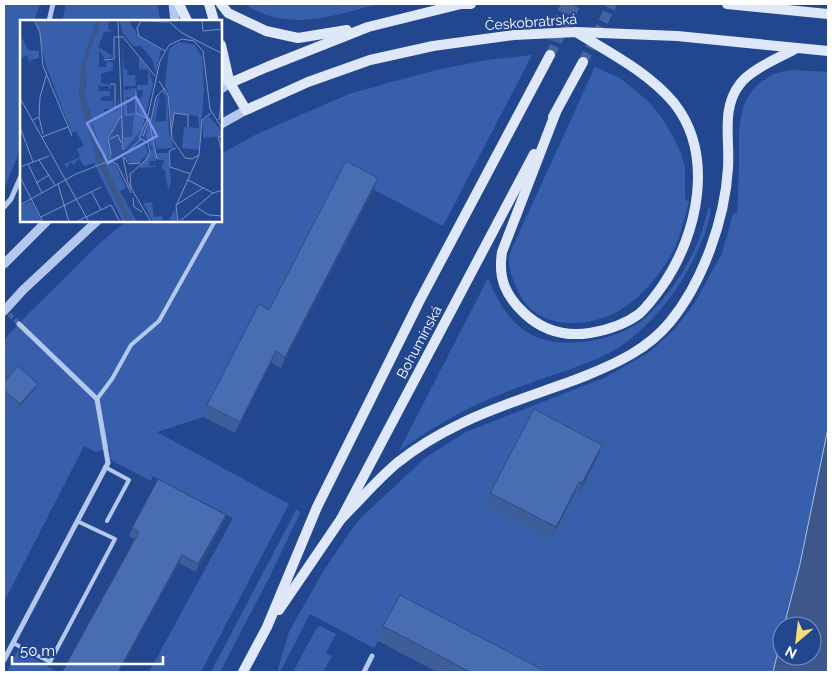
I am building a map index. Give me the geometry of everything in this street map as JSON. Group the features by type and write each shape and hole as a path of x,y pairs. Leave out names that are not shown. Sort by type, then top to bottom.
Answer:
{"main road":[{"path":"179,4 187,20"},
{"path":"209,4 214,20"},
{"path":"221,4 228,13 266,31 298,38 368,26"},
{"name":"Českobratrská","path":"226,86 267,67 368,26 461,4 471,4"},
{"path":"726,4 828,14"},
{"path":"801,4 828,14"},
{"path":"556,112 502,252 500,266 504,287 522,311 536,323 551,331 579,334 613,328 640,313 654,298 674,268 687,239 696,204 695,149 687,124 662,90 643,74 576,32"},
{"name":"Českobratrská","path":"246,110 308,82 370,60 432,46 514,35 576,32 677,36 828,51"},
{"path":"341,519 397,463 441,433 493,410 555,388 630,356 647,344 669,323 692,288 708,254 722,211 728,169 727,117 732,96 739,84 755,70 797,48"},
{"path":"222,53 226,86 246,110"},
{"name":"Bohumínská","path":"243,672 267,627 317,507 420,300 528,96 547,55"},
{"name":"Bohumínská","path":"267,627 341,519 583,62"}],"street":[{"path":"49,20 53,4"},
{"path":"173,4 174,20"},
{"name":"Českobratrská","path":"222,123 246,110"},
{"path":"4,207 11,199 20,178"},
{"path":"4,264 46,222"},
{"path":"4,311 23,290 96,222"},
{"path":"4,660 108,463 97,399 19,324"},
{"path":"364,672 372,656"}],"lane":[{"path":"97,399 112,379 131,345 159,321 214,222"},
{"path":"106,467 129,480 107,522"},
{"path":"13,643 50,662 115,540 77,521"}],"shaded area":[{"path":"4,4 40,4 34,20 20,20 20,136 18,155 4,190"},
{"path":"66,4 158,4 160,20 62,20"},
{"path":"245,4 377,4 327,17 293,20 261,13"},
{"path":"532,55 443,226 342,173 265,321 229,366 203,417 157,432 289,504 201,672 149,672 233,518 153,476 151,481 111,460 109,448 96,452 84,446 4,602 4,340 99,244 125,222 222,222 222,153 257,134 349,94 441,69 487,60"},
{"path":"595,67 620,78 648,101 660,115 681,154 685,167 685,199 689,202 674,250 642,293 615,313 602,318 588,322 560,322 547,319 536,313 526,304 513,280 509,258"},
{"path":"794,70 828,72 828,428 800,564 787,616 772,616 772,666 774,666 773,672 514,672 378,641 374,648 310,614 280,672 277,672 289,632 324,570 354,526 425,458 466,432 604,378 648,353 674,330 694,304 722,253 733,214 737,213 739,134 742,111 746,101 761,82 780,72"},
{"path":"708,208 711,209 706,229 688,270 661,309 628,341 611,352 593,360 511,390 469,408 438,425 399,451 488,278 503,308 522,329 534,336 564,343 605,338 642,321 673,286 695,249"},
{"path":"828,428 828,672 773,672 774,666 822,666 822,616 787,616 800,564"},
{"path":"296,510 300,513 269,578 220,672 211,672"},
{"path":"320,626 336,634 326,653 332,656 323,672 293,672 317,627"},
{"path":"18,650 58,672 7,672"}],"building":[{"path":"346,161 378,178 285,357 276,351 240,422 207,405 259,304 269,310"},
{"path":"18,366 38,384 20,404 4,390 4,382"},
{"path":"534,409 602,445 582,483 579,482 556,527 490,493"},
{"path":"158,479 226,515 198,564 182,555 118,672 62,672 139,532 132,528"},
{"path":"400,595 543,670 541,672 470,672 383,626"}],"tunnel":[{"path":"551,40 566,4"},
{"path":"550,55 576,4"},
{"path":"583,62 612,4"},
{"path":"4,309 19,324"}]}
